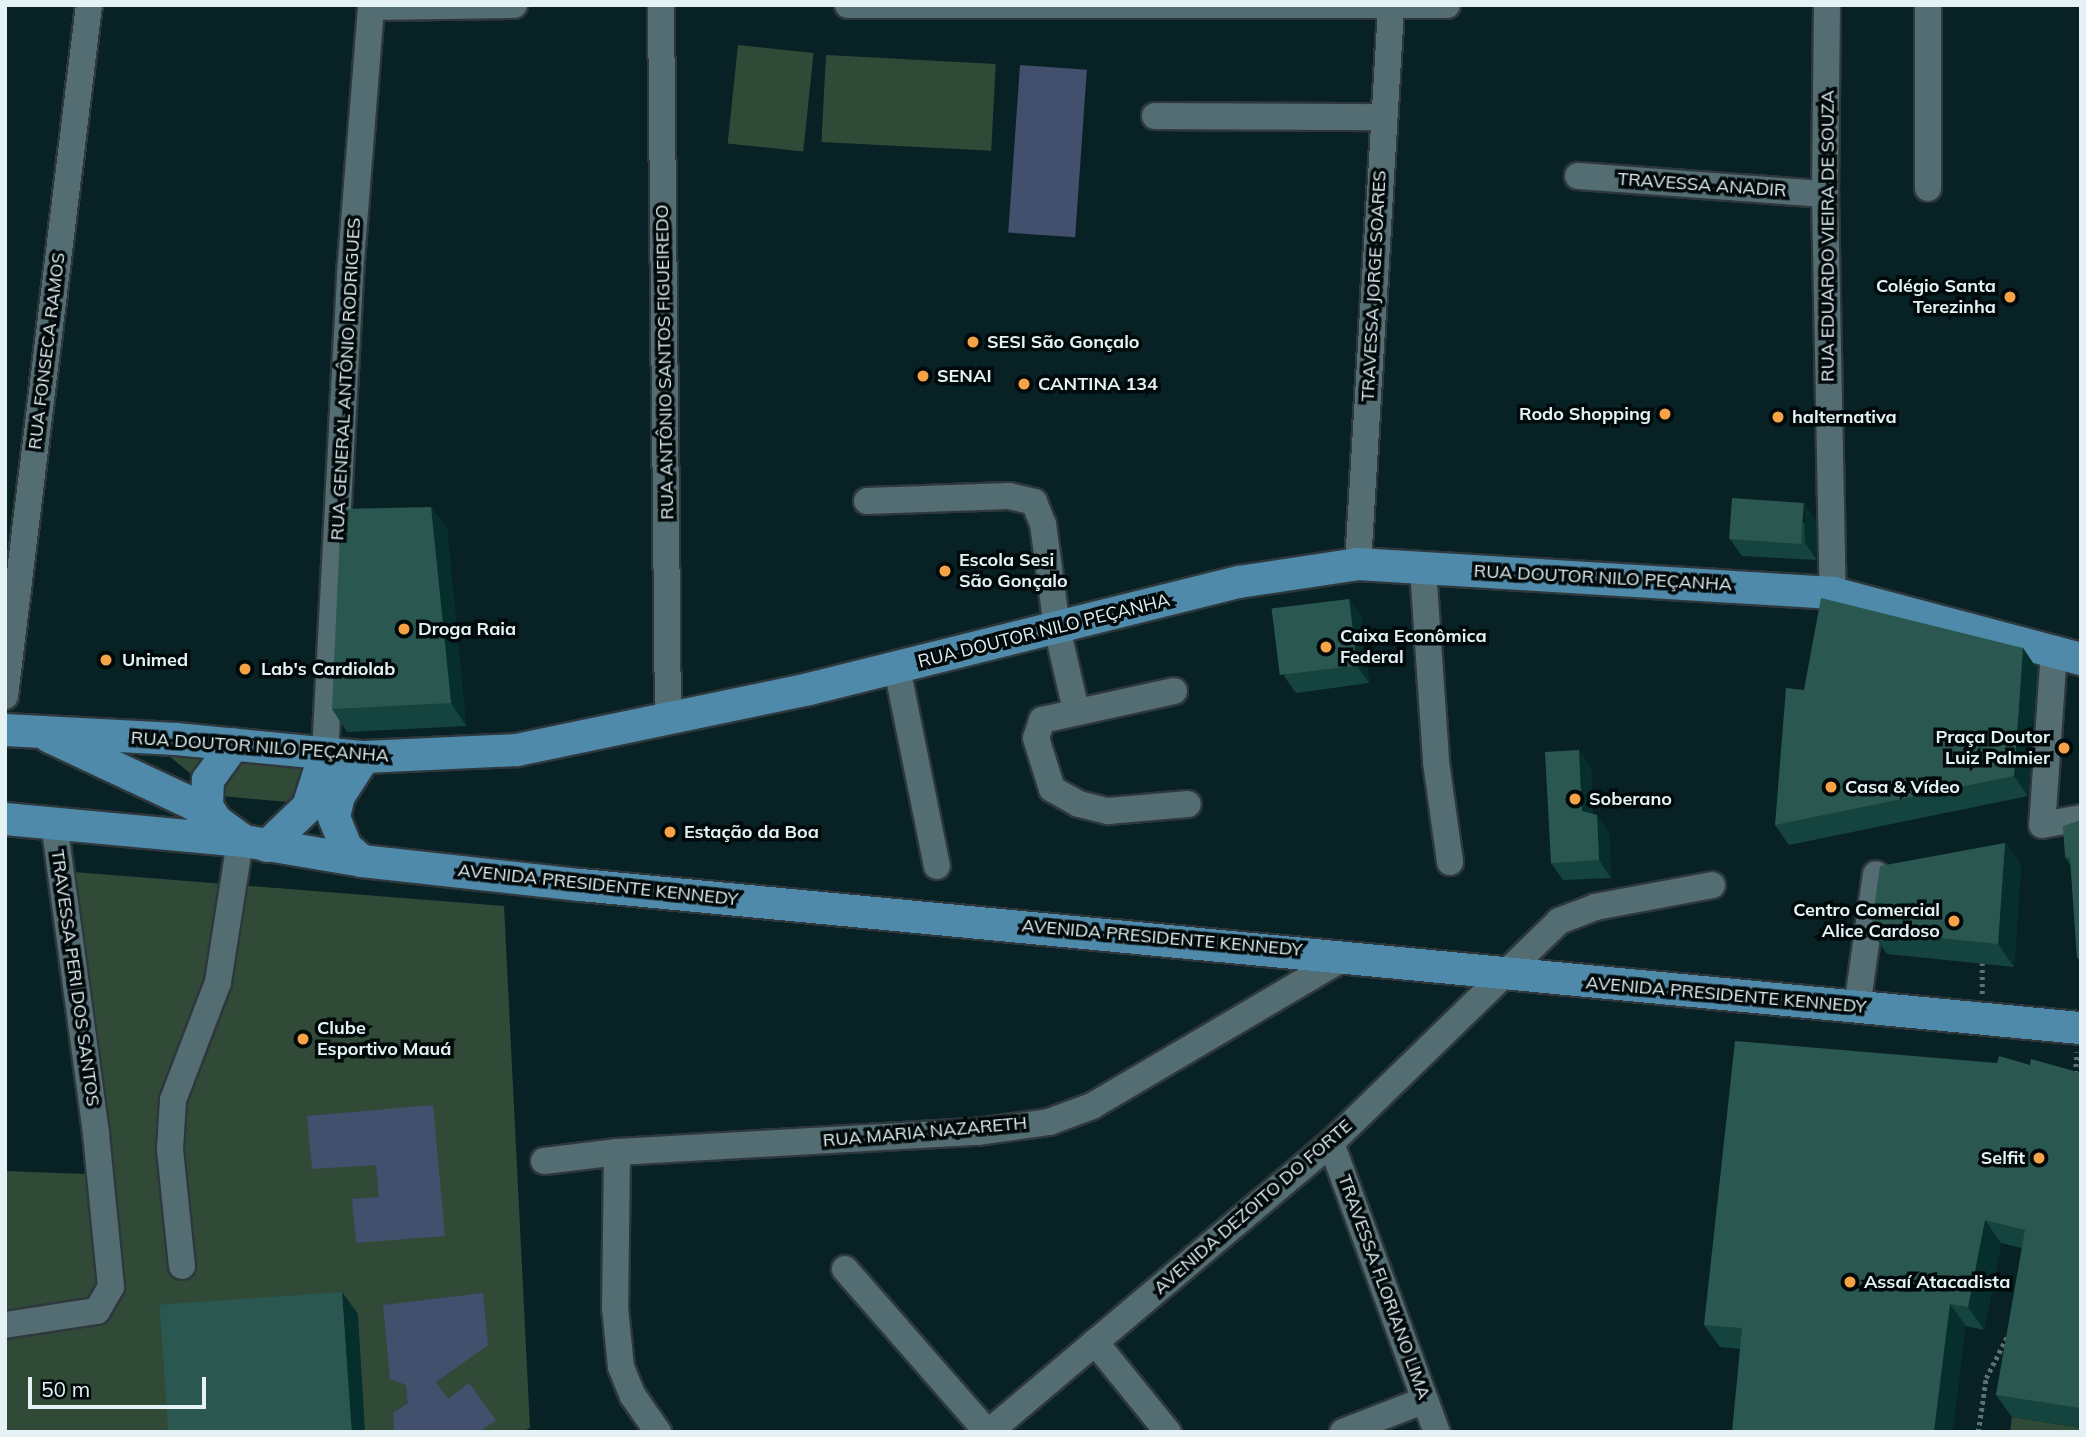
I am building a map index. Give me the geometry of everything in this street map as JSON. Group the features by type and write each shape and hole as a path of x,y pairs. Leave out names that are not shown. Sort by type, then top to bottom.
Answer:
{"main road":[{"name":"RUA DOUTOR NILO PEÇANHA","path":"5,730 234,744 364,757 517,750 898,668 1239,582 1358,564 1833,593 2068,655"},
{"name":"AVENIDA PRESIDENTE KENNEDY","path":"46,734 78,754 193,804 251,843"},
{"path":"215,819 207,806 208,780 234,744"},
{"path":"251,843 308,807 325,754"},
{"path":"362,861 346,847 334,817 345,785 364,757"},
{"name":"AVENIDA PRESIDENTE KENNEDY","path":"5,819 251,843 362,861 2080,1028"}],"street":[{"name":"RUA FONSECA RAMOS","path":"5,696 89,5"},
{"path":"371,6 514,5"},
{"name":"RUA ANTÔNIO SANTOS FIGUEIREDO","path":"661,5 668,719"},
{"path":"848,5 1391,8 1447,5"},
{"name":"RUA EDUARDO VIEIRA DE SOUZA","path":"1827,5 1825,194 1833,593"},
{"path":"1928,5 1928,188"},
{"name":"RUA GENERAL ANTÔNIO RODRIGUES","path":"325,754 350,288 371,6"},
{"name":"TRAVESSA JORGE SOARES","path":"1358,564 1391,8"},
{"path":"1155,116 1383,117"},
{"name":"TRAVESSA ANADIR","path":"1578,176 1825,194"},
{"path":"867,501 1009,496 1034,502 1043,524 1057,628 1076,710"},
{"path":"1423,569 1436,762 1450,862"},
{"path":"2068,655 2042,825 2081,818"},
{"path":"898,668 937,866"},
{"path":"1174,691 1076,710 1042,720 1035,738 1052,789 1079,804 1108,811 1188,804"},
{"name":"TRAVESSA PERI DOS SANTOS","path":"5,1325 97,1311 108,1298 96,1133 54,823"},
{"path":"182,1266 170,1149 173,1100 218,982 251,843"},
{"path":"1857,1007 1876,874"},
{"name":"AVENIDA DEZOITO DO FORTE","path":"988,1432 1331,1143 1509,973 1559,921 1595,907 1712,885"},
{"name":"RUA MARIA NAZARETH","path":"544,1161 617,1152 977,1132 1049,1122 1092,1105 1348,955"},
{"name":"TRAVESSA FLORIANO LIMA","path":"1331,1143 1437,1432"},
{"path":"617,1152 615,1308 621,1367 633,1396 658,1432"},
{"path":"845,1269 988,1432"},
{"path":"1095,1342 1168,1432"},
{"path":"1343,1432 1425,1400"}],"path":[{"path":"2074,1088 2080,1028"},
{"path":"1978,1432 1986,1378 2010,1326"}],"green space":[{"path":"738,45 814,53 803,151 728,143"},
{"path":"826,55 996,64 991,151 821,142"},
{"path":"162,750 209,752 191,774"},
{"path":"240,759 308,766 306,794 288,802 221,796 218,785"},
{"name":"Clube Esportivo Mauá","path":"74,872 504,906 530,1428 522,1432 5,1432 5,1171 112,1175"},
{"path":"2012,1417 2081,1428 2081,1432 2010,1432"}],"water":[{"path":"1020,65 1087,70 1075,237 1008,233"},
{"path":"433,1105 445,1236 356,1243 352,1199 379,1197 376,1165 312,1169 307,1116"},
{"path":"483,1293 488,1345 436,1382 448,1399 469,1383 496,1420 479,1432 394,1432 393,1413 408,1403 406,1385 390,1379 383,1305"}],"building":[{"path":"1732,498 1804,503 1801,544 1729,539"},
{"name":"Droga Raia","path":"431,507 451,703 332,709 341,509"},
{"path":"1821,598 2023,648 2014,776 1775,825 1786,688 1804,690"},
{"name":"Caixa Econômica Federal","path":"1349,599 1357,666 1280,675 1272,609"},
{"name":"Soberano","path":"1579,750 1582,811 1597,815 1599,860 1551,863 1545,752"},
{"path":"2081,820 2081,958 2077,958 2070,858 2065,857 2063,826"},
{"name":"Centro Comercial Alice Cardoso","path":"2005,843 1998,944 1871,931 1880,866"},
{"name":"Assaí Atacadista","path":"1735,1041 1997,1063 1999,1056 2030,1065 2031,1059 2081,1073 2080,1408 1996,1395 2025,1230 1985,1220 1968,1307 1950,1304 1934,1432 1732,1432 1742,1328 1704,1325"},
{"path":"342,1292 352,1432 168,1432 159,1305"}],"place":[{"name":"Colégio Santa Terezinha","path":"2010,297"},
{"name":"SESI São Gonçalo","path":"973,342"},
{"name":"SENAI","path":"923,376"},
{"name":"CANTINA 134","path":"1024,384"},
{"name":"Rodo Shopping","path":"1665,414"},
{"name":"halternativa","path":"1778,417"},
{"name":"Escola Sesi São Gonçalo","path":"945,571"},
{"name":"Droga Raia","path":"404,629"},
{"name":"Caixa Econômica Federal","path":"1326,647"},
{"name":"Unimed","path":"106,660"},
{"name":"Lab's Cardiolab","path":"245,669"},
{"name":"Praça Doutor Luiz Palmier","path":"2064,748"},
{"name":"Casa & Vídeo","path":"1831,787"},
{"name":"Soberano","path":"1575,799"},
{"name":"Estação da Boa","path":"670,832"},
{"name":"Centro Comercial Alice Cardoso","path":"1954,921"},
{"name":"Clube Esportivo Mauá","path":"303,1039"},
{"name":"Selfit","path":"2039,1158"},
{"name":"Assaí Atacadista","path":"1850,1282"}]}
